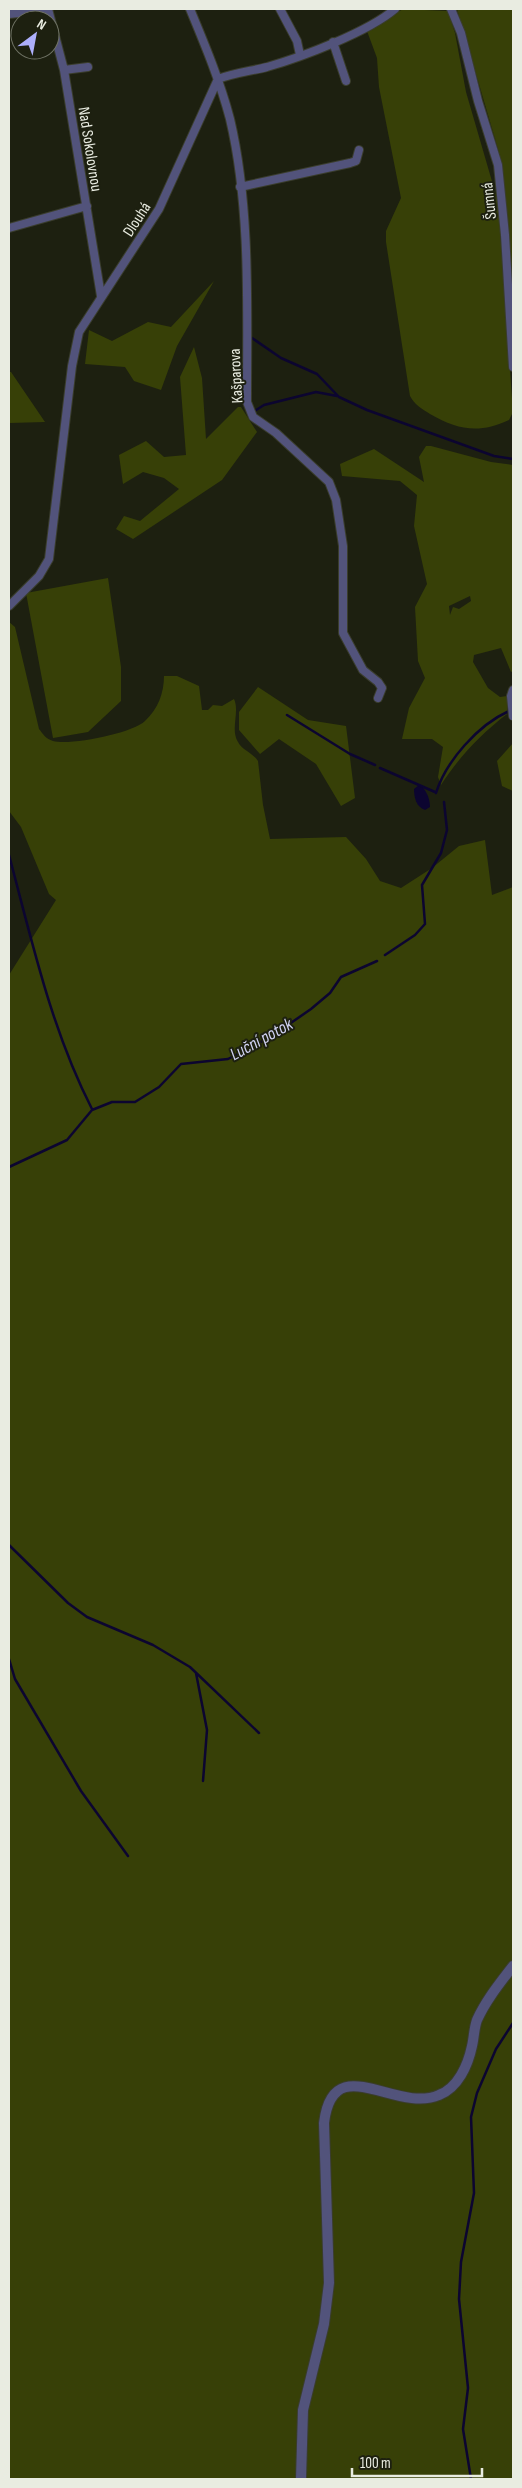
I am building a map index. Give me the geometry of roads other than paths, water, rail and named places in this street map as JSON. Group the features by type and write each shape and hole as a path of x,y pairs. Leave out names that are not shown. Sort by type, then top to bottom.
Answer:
{"street":[{"name":"Kašparova","path":"190,9 218,79 230,121 240,187 247,272 247,402 253,417 276,433 329,482 336,500 344,546 342,633 364,670 382,688 378,698"},
{"path":"280,9 297,42 300,55"},
{"path":"218,79 269,66 333,42 372,23 395,9"},
{"name":"Šumná","path":"451,9 461,34 478,101 498,165 505,235 513,367"},
{"path":"333,42 346,81"},
{"name":"Nad Sokolovnou","path":"60,55 101,296"},
{"path":"64,70 88,67"},
{"name":"Dlouhá","path":"9,606 39,576 49,559 72,366 79,332 159,209 218,79"},
{"path":"240,187 356,161 359,150"},
{"path":"9,228 87,206"},
{"path":"513,690 511,696 513,716"},
{"path":"301,2479 303,2410 324,2324 328,2298 324,2123 326,2104 334,2092 342,2086 360,2086 407,2099 428,2099 441,2095 454,2084 463,2072 472,2047 476,2022 495,1989 513,1966"}],"waterway":[{"path":"252,338 281,358 317,374 339,397 367,410 494,456 513,459"},
{"path":"253,412 264,405 316,392 337,396"},
{"name":"Luční potok","path":"436,793 447,769 465,745 486,725 509,711"},
{"path":"287,715 350,754 375,765"},
{"path":"380,768 435,792"},
{"name":"Luční potok","path":"385,955 415,935 425,924 422,885 441,853 447,830 444,802"},
{"path":"9,855 54,1016 65,1048 92,1109"},
{"name":"Luční potok","path":"9,1167 67,1140 92,1110 112,1102 135,1102 159,1087 181,1064 228,1059 272,1036 311,1009 330,993 341,977 377,961"},
{"path":"9,1545 68,1603 87,1617 153,1645 190,1667 259,1733"},
{"path":"9,1659 15,1679 81,1791 128,1856"},
{"path":"196,1673 207,1730 203,1781"},
{"path":"471,2479 463,2429 468,2388 459,2299 461,2262 474,2193 471,2117 477,2093 496,2049 513,2023"}]}
